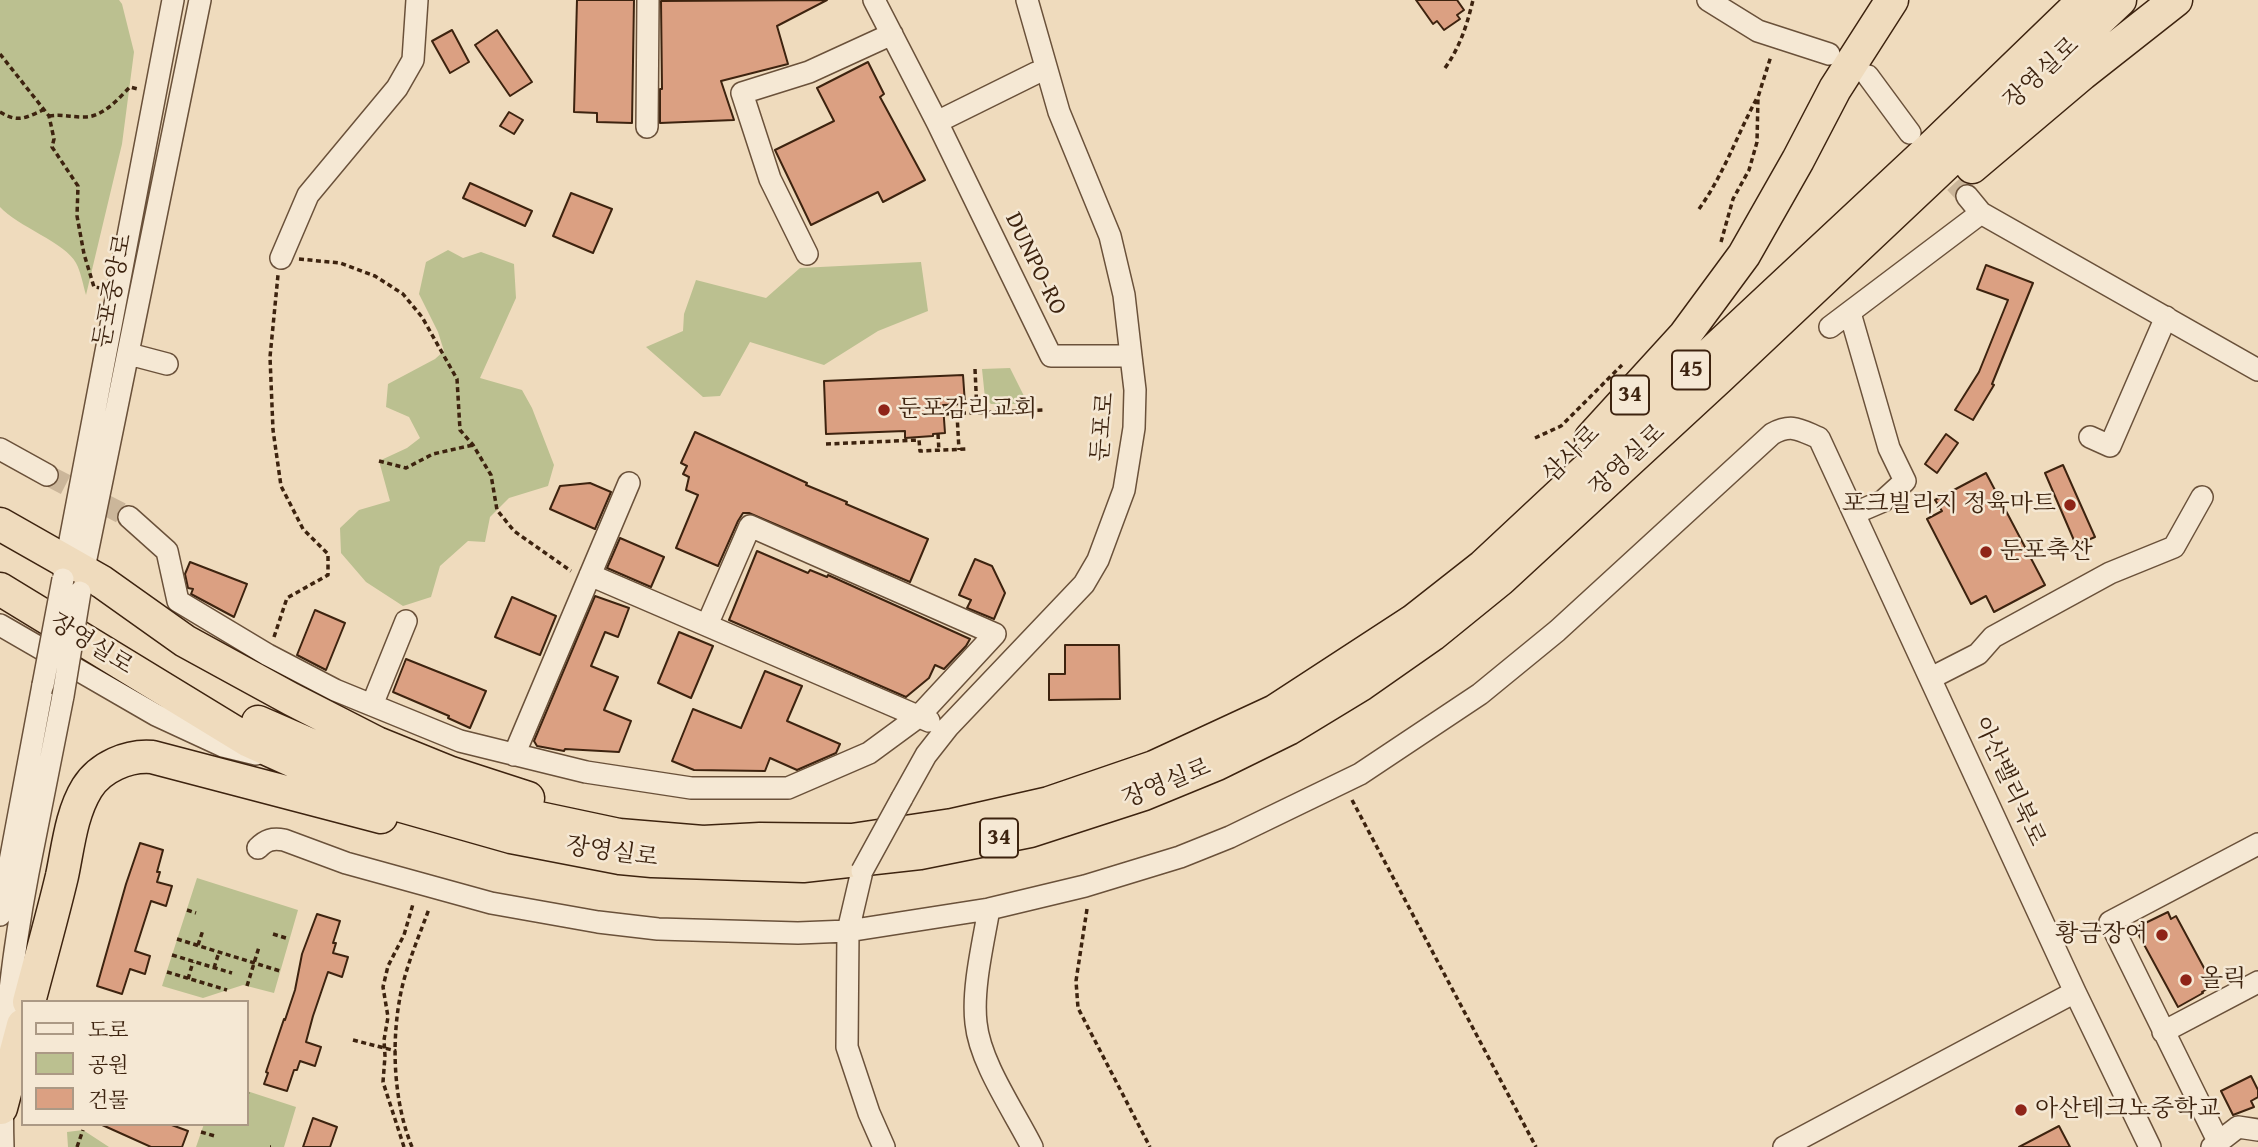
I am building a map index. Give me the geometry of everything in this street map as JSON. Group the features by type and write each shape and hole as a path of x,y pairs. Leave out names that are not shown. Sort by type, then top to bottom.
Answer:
{"highway":[{"name":"삼사로","path":"1275,711 1466,555 1580,450 1685,335 1744,255 1835,89 1892,0"},
{"name":"장영실로","path":"0,568 255,721 384,777 454,800 619,835 703,842 760,839 852,840 977,819 1049,803 1154,767 1275,711 1413,621 1483,566 1936,143 2084,0"},
{"name":"장영실로","path":"0,589 249,741 377,799 511,837 620,858 803,866 920,853 1004,837 1066,821 1144,794 1217,764 1287,729 1362,684 1442,627 1510,571 2120,0"},
{"name":"34","path":"1862,243 1968,170 2082,74 2176,0"},
{"path":"0,524 73,576 269,688 377,743 451,773 534,800 703,842"},
{"path":"30,1000 74,819 86,789 99,774 128,759 152,757 430,830 526,852 620,858"},
{"path":"1,1108 21,1033"}],"street":[{"name":"둔포중앙로","path":"73,576 173,0"},
{"name":"둔포중앙로","path":"73,576 129,354 200,0"},
{"path":"281,258 308,195 397,88 413,60 417,0"},
{"path":"648,0 648,127"},
{"name":"DUNPO-RO","path":"874,0 1051,356 1132,356"},
{"name":"둔포로","path":"884,1147 869,1113 847,1047 848,931 862,871 926,755 948,727 1084,584 1098,560 1124,490 1134,428 1132,356 1124,296 1110,236 1059,112 1027,0"},
{"path":"1708,0 1758,32 1829,54"},
{"path":"807,254 770,179 742,93 809,72 892,34"},
{"path":"937,122 1037,73"},
{"path":"1868,76 1910,133"},
{"path":"1967,196 1981,213 2258,370"},
{"path":"1830,327 1981,213"},
{"path":"1850,313 1889,448 1905,481 1883,501 1855,513"},
{"path":"2090,437 2110,446 2166,317"},
{"path":"129,354 167,363"},
{"name":"아산밸리북로","path":"989,909 1085,886 1180,857 1230,837 1360,774 1480,694 1557,631 1772,435 1785,427 1799,429 1819,438 2074,992 2150,1147"},
{"path":"0,449 47,475"},
{"path":"513,755 629,483"},
{"path":"1931,678 1978,654 1993,637 2099,579 2174,547 2202,497"},
{"path":"128,517 167,551 178,601 268,655 335,690 460,741 586,772 691,788 788,788 869,753 918,717 995,634 750,526 707,625"},
{"path":"0,915 43,685 73,576"},
{"path":"3,1147 2,1036 12,957 63,696 73,576"},
{"path":"589,578 707,625 918,717 948,727"},
{"path":"372,705 406,621"},
{"path":"0,625 156,715 223,747 299,765"},
{"path":"258,848 274,838 346,863 491,903 598,922 699,931 848,931 989,909 975,1022 979,1041 993,1072 1032,1147"},
{"path":"2258,844 2110,922 2215,1145 2238,1127 2258,1130"},
{"path":"2163,1032 2258,982"},
{"path":"1784,1147 2074,992"}],"path":[{"path":"1445,68 1465,32 1473,0"},
{"path":"1699,209 1727,163 1758,97 1778,38"},
{"path":"0,54 49,116 54,139 52,147 78,186 77,216 94,287 104,289"},
{"path":"49,116 64,114 85,118 108,108 130,87 142,90"},
{"path":"1720,248 1733,199 1749,170 1757,142 1758,97"},
{"path":"0,112 11,119 26,118 43,110"},
{"path":"268,655 287,598 328,575 328,554 303,529 281,486 273,430 270,357 281,258 340,263 375,276 403,294 422,317 457,379 460,430 473,445 491,475 497,510 514,531 589,578"},
{"path":"1535,439 1561,426 1623,364"},
{"path":"975,369 976,413"},
{"path":"944,414 1044,410"},
{"path":"957,414 959,450"},
{"path":"938,434 939,450"},
{"path":"826,444 919,440 920,451 967,449"},
{"path":"379,461 406,468 433,454 473,445"},
{"path":"1352,800 1536,1147"},
{"path":"404,1147 384,1091 382,1074 388,1017 383,997 383,981 404,935 414,904"},
{"path":"412,1147 399,1097 396,1022 402,989 429,909"},
{"path":"1087,909 1076,981 1078,1008 1150,1147"},
{"path":"187,910 196,912"},
{"path":"198,946 203,930"},
{"path":"273,934 289,939"},
{"path":"177,939 280,971"},
{"path":"247,986 259,947"},
{"path":"215,968 219,952"},
{"path":"172,955 232,973"},
{"path":"188,979 193,962"},
{"path":"167,972 227,990"},
{"path":"353,1040 396,1051"},
{"path":"77,1147 83,1130"},
{"path":"201,1132 215,1136"}],"green space":[{"path":"0,0 119,0 122,4 134,52 122,144 86,295 79,270 71,256 0,207"},
{"path":"448,250 463,258 481,252 514,264 516,298 480,378 522,390 532,408 554,465 548,486 509,498 490,517 485,542 468,541 440,566 431,597 403,606 366,582 341,553 340,528 359,510 390,501 379,461 407,448 420,438 409,417 386,407 388,384 435,359 444,351 438,332 419,294 426,262"},
{"path":"921,262 928,311 878,331 824,365 750,342 720,396 703,397 646,347 683,331 684,314 696,280 766,298 800,268"},
{"path":"1010,368 1028,404 991,404 985,398 982,369"},
{"path":"197,878 298,910 274,993 243,985 203,998 162,986"},
{"path":"248,1091 296,1107 284,1147 196,1147 203,1126 248,1126"},
{"path":"83,1130 109,1147 68,1147 67,1132"}],"building":[{"path":"577,0 634,0 632,123 597,122 597,113 574,112"},
{"path":"827,0 777,26 788,64 721,81 734,120 660,123 661,1"},
{"path":"1416,0 1457,0 1464,10 1457,15 1460,19 1444,30 1437,21 1433,24"},
{"path":"452,30 469,62 450,73 432,41"},
{"path":"497,30 532,82 510,96 475,45"},
{"path":"868,62 884,94 880,97 925,180 883,202 878,192 811,225 775,150 834,121 817,88"},
{"path":"509,112 523,120 514,134 500,126"},
{"path":"470,183 532,211 525,226 463,198"},
{"path":"571,193 612,209 593,253 553,236"},
{"path":"1986,265 2033,283 1992,384 1994,385 1973,420 1955,410 1979,372 2008,300 1977,289"},
{"name":"둔포감리교회","path":"963,375 965,404 943,405 945,433 905,438 905,431 826,434 824,381"},
{"path":"695,432 847,502 846,504 928,539 910,582 749,513 743,513 738,521 718,566 676,548 698,495 686,490 689,477 683,474 687,466 681,463"},
{"path":"1946,434 1958,443 1937,473 1925,464"},
{"name":"포크빌리지 정육마트","path":"2063,465 2095,537 2076,545 2045,473"},
{"name":"둔포축산","path":"1986,473 2045,585 1994,612 1986,596 1971,604 1927,519 1942,511 1935,500"},
{"path":"590,483 611,492 595,529 550,509 560,486"},
{"path":"620,538 664,557 651,587 607,568"},
{"path":"757,551 808,573 810,570 827,577 828,575 970,639 944,669 935,665 929,678 906,697 729,620"},
{"path":"975,559 992,566 1005,593 994,619 967,608 971,600 959,595"},
{"path":"190,562 247,584 234,617 191,594 193,589 188,588 185,574"},
{"path":"595,596 629,608 618,637 605,632 591,666 618,677 604,710 631,721 619,752 564,751 537,746 534,741"},
{"path":"512,597 556,616 540,655 495,637"},
{"path":"315,610 345,623 326,670 297,655"},
{"path":"679,632 713,646 691,698 658,683"},
{"path":"1065,645 1119,645 1120,699 1049,700 1049,674 1065,674"},
{"path":"406,659 486,691 470,728 393,692"},
{"path":"765,671 802,686 787,721 840,744 836,753 797,770 770,758 765,771 694,770 672,761 693,709 741,728"},
{"path":"140,843 163,850 157,882 172,886 166,906 151,901 135,951 150,956 145,974 130,969 122,994 97,986"},
{"path":"2168,912 2171,919 2176,916 2210,979 2205,981 2209,988 2178,1007 2135,928"},
{"path":"317,914 340,921 333,943 336,943 333,953 348,957 342,977 328,972 313,1016 306,1042 321,1047 315,1066 300,1061 287,1091 264,1084 268,1073 266,1072 295,990 302,954"},
{"path":"2251,1076 2258,1090 2258,1097 2251,1101 2254,1107 2233,1115 2221,1091"},
{"path":"313,1118 337,1127 330,1147 303,1147"},
{"path":"104,1126 174,1126 188,1131 182,1147 151,1147"},
{"path":"2059,1126 2070,1147 2019,1147"}],"tunnel":[{"path":"1934,160 1967,196"},
{"path":"47,475 129,517"}],"place":[{"name":"둔포감리교회","path":"884,410"},
{"name":"포크빌리지 정육마트","path":"2070,505"},
{"name":"둔포축산","path":"1986,552"},
{"name":"황금장어","path":"2162,935"},
{"name":"올릭","path":"2186,980"},
{"name":"아산테크노중학교","path":"2021,1110"}]}
